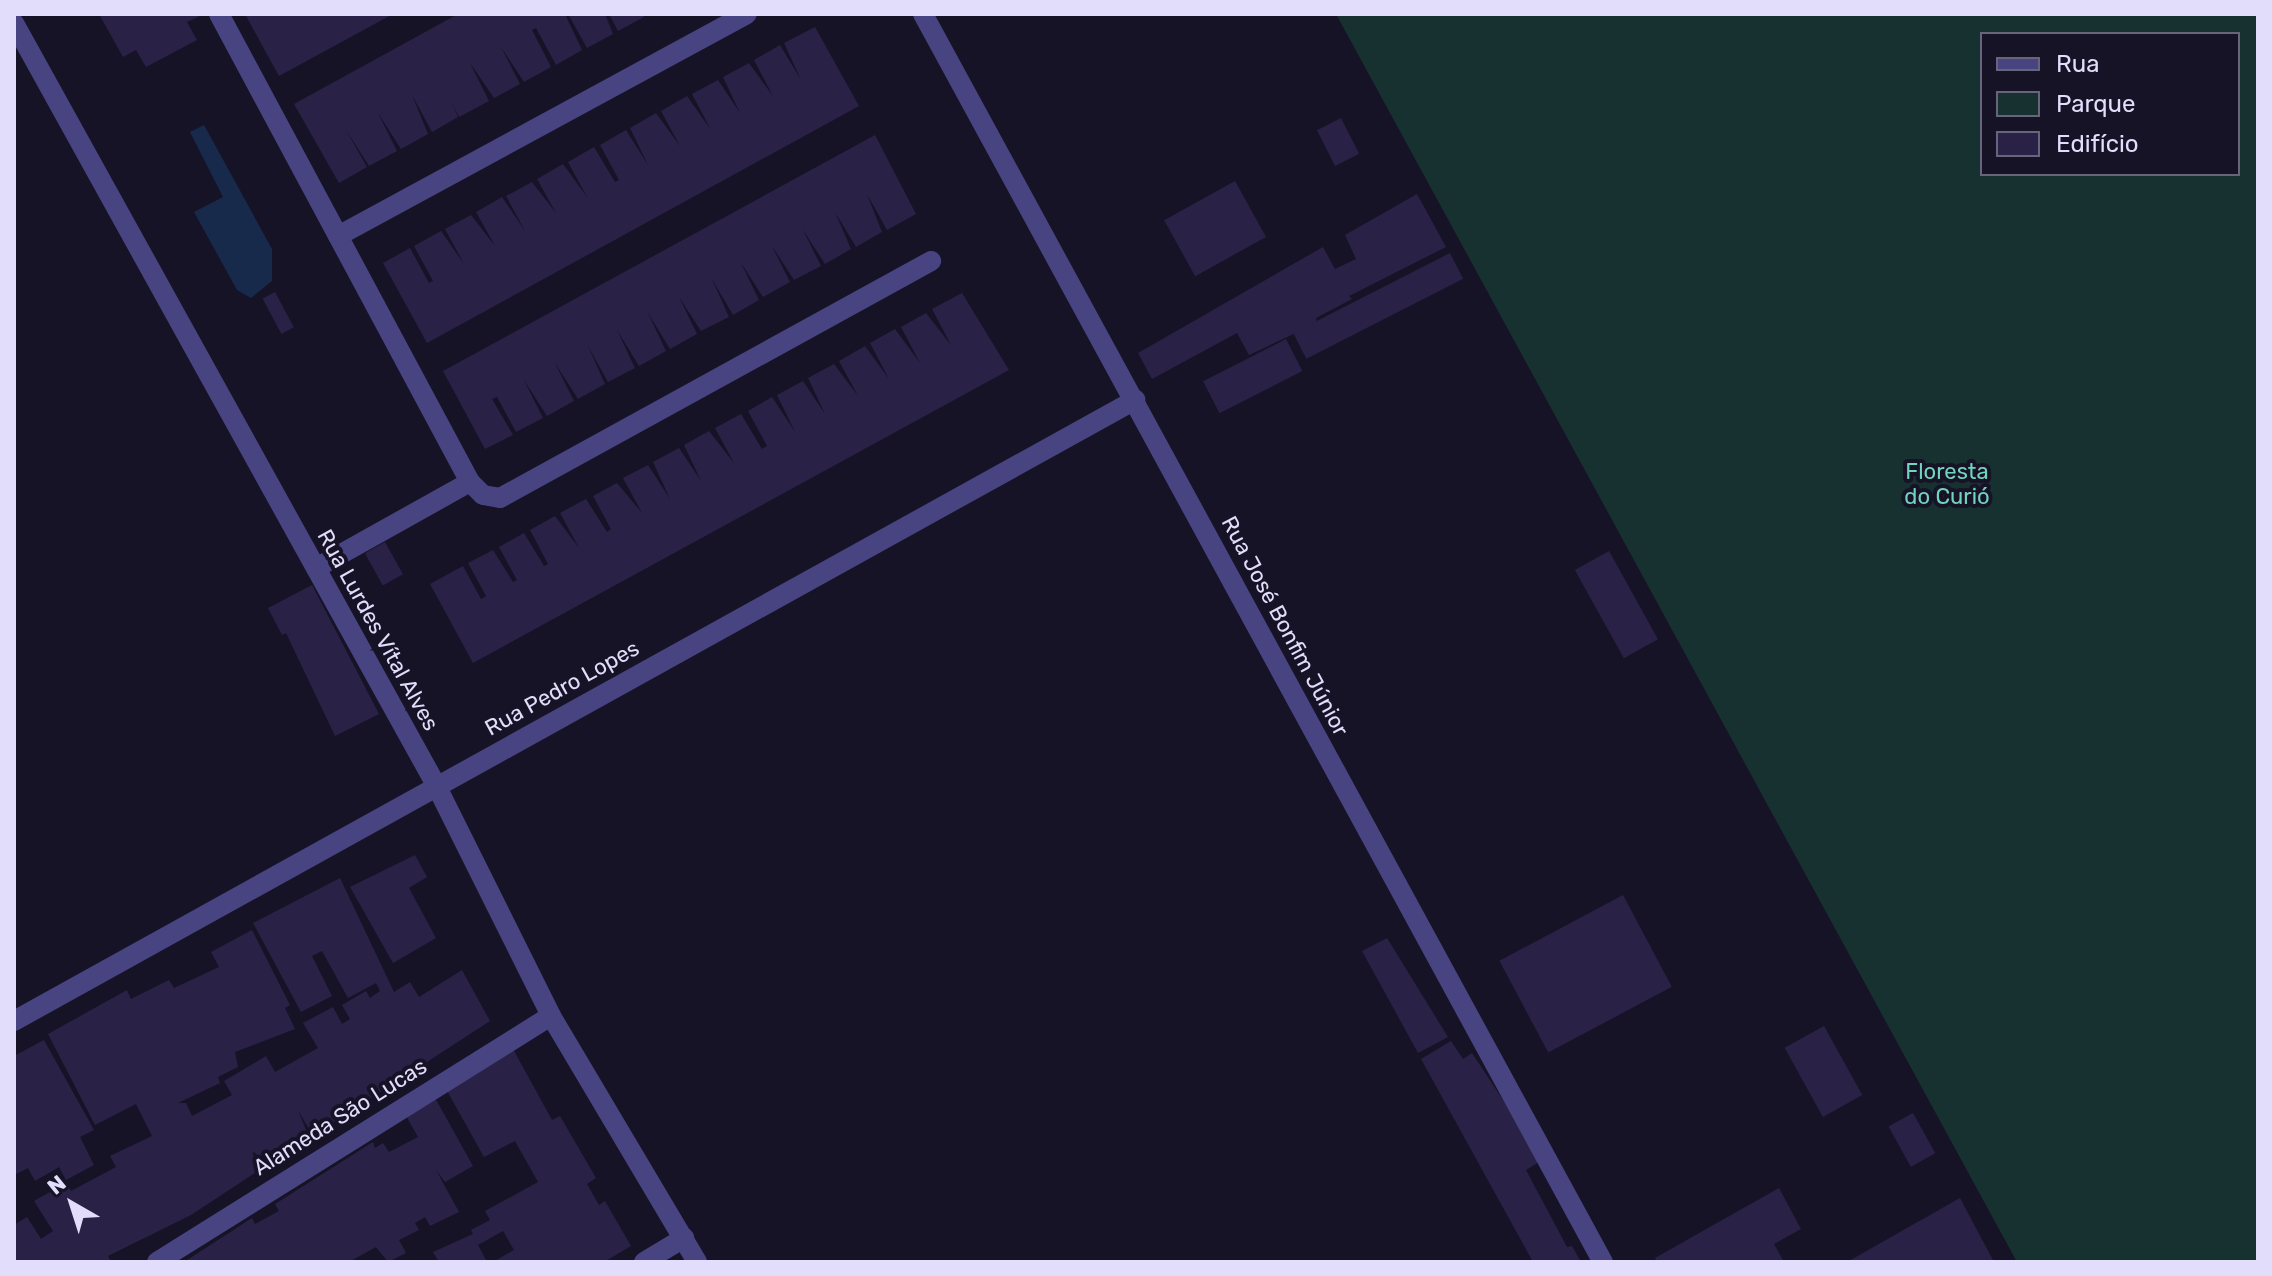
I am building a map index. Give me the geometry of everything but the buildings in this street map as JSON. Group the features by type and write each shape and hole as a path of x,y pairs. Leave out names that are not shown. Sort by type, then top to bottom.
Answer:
{"street":[{"path":"219,14 470,482 483,495 500,498 931,261"},
{"path":"338,236 747,14"},
{"name":"Rua José Bonfim Júnior","path":"923,14 1603,1262"},
{"name":"Rua Lurdes Vítal Alves","path":"14,23 436,785 551,1016 697,1262"},
{"name":"Rua Pedro Lopes","path":"14,1021 1135,400"},
{"path":"316,568 470,482"},
{"name":"Alameda São Lucas","path":"157,1262 551,1016"},
{"path":"644,1262 684,1238"}],"green space":[{"name":"Floresta do Curió","path":"1336,14 2258,14 2258,1262 2017,1262"}],"water":[{"path":"204,125 272,249 272,281 251,298 237,290 194,212 223,197 190,132"}]}
